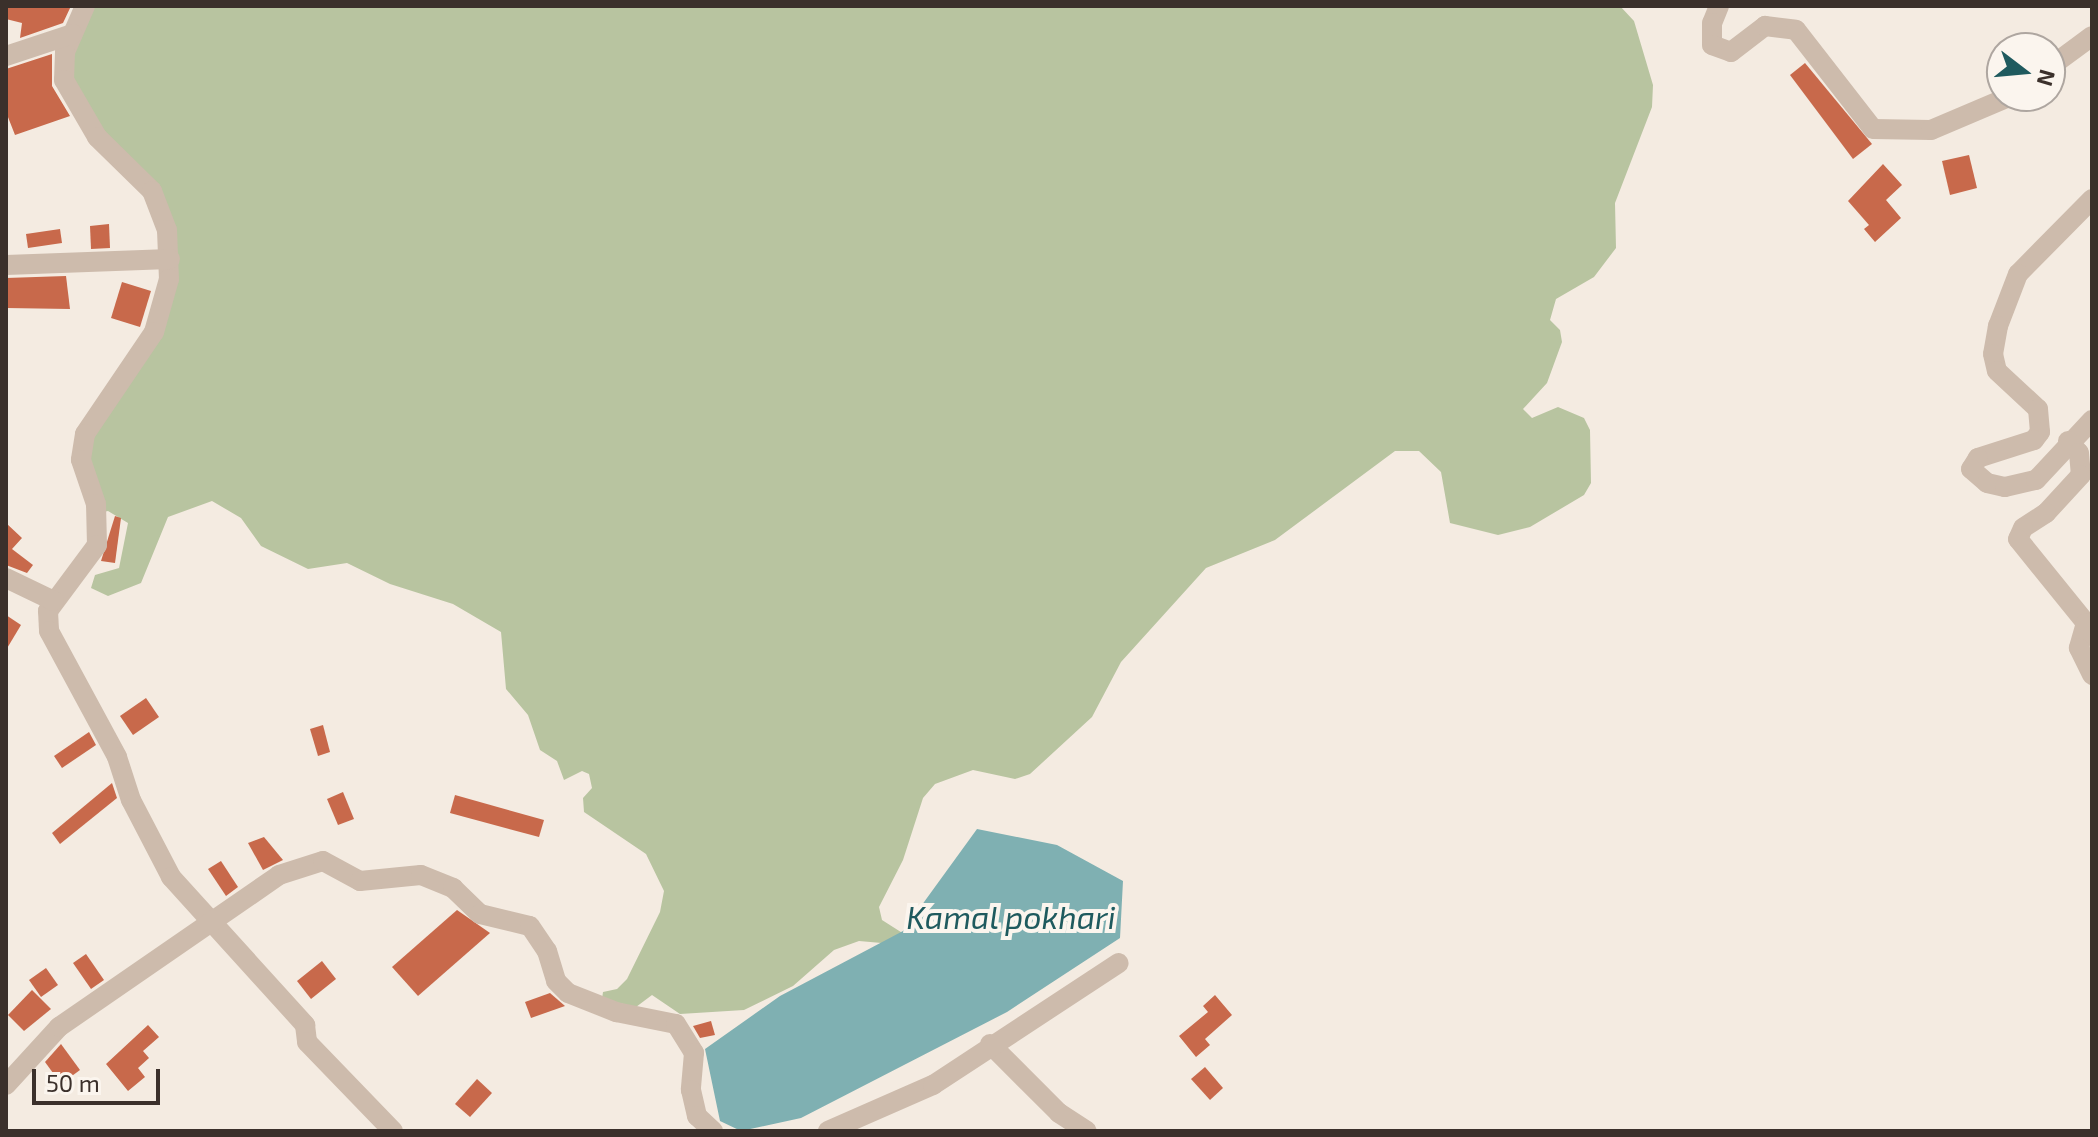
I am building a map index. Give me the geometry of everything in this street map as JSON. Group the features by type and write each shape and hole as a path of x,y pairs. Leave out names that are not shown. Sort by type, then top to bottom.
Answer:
{"street":[{"path":"85,6 72,34 64,80 97,137 152,191 167,230 170,259 154,332 85,434 81,460 96,504 97,545 54,601 47,619 55,645 117,757 131,800 171,877 305,1025 307,1042 393,1131"},
{"path":"1719,6 1712,23 1712,45 1731,52 1765,26 1796,30 1863,122 1884,131 1931,130 1986,107"},
{"path":"6,56 72,34"},
{"path":"2066,55 2092,36"},
{"path":"2092,199 2018,274 1998,326 1993,354 1997,371 2038,409 2040,432 2034,440 1978,458 1971,469 1987,483 2022,485 2047,470 2068,441 2092,420"},
{"path":"6,265 170,259"},
{"path":"2068,441 2079,453 2081,475 2046,513 2023,528 2018,539 2089,624 2079,648 2092,675"},
{"path":"6,578 54,601"},
{"path":"6,1085 59,1027 279,875 310,862 333,865 360,881 428,876 453,888 480,914 530,926 547,951 556,981 568,993 616,1012 676,1024 694,1053 691,1090 697,1116 713,1131"},
{"path":"828,1131 933,1085 990,1044 1119,963"},
{"path":"990,1044 1059,1113 1087,1131"}],"green space":[{"path":"88,6 1620,6 1634,21 1653,85 1652,107 1615,203 1616,248 1594,277 1556,299 1550,320 1560,330 1562,342 1547,383 1523,409 1532,418 1558,407 1584,418 1590,430 1591,483 1584,495 1530,527 1498,535 1450,523 1441,472 1419,451 1395,451 1275,540 1206,568 1121,662 1092,717 1030,774 1015,779 973,770 935,784 923,798 903,860 879,907 882,920 904,934 893,944 859,941 834,950 793,986 744,1010 680,1014 652,995 636,1007 602,999 603,992 617,989 627,979 660,912 664,891 646,854 584,812 583,798 592,788 589,774 582,771 564,780 557,761 540,750 528,715 506,689 501,632 453,604 390,584 347,563 308,569 261,546 241,518 212,501 168,517 141,583 108,596 91,588 95,575 119,568 128,523 108,511 98,513 86,443 162,319 166,213 102,135 68,76"}],"water":[{"name":"Kamal pokhari","path":"977,829 1057,845 1123,881 1120,938 1007,1012 801,1118 741,1131 720,1121 705,1049 780,996 903,931"}],"building":[{"path":"6,6 71,6 63,23 20,38 22,23 6,19"},
{"path":"52,54 52,86 70,116 15,135 6,112 6,69"},
{"path":"1805,63 1872,144 1853,159 1790,75"},
{"path":"1969,155 1977,188 1950,195 1942,161"},
{"path":"1883,164 1902,185 1886,200 1901,218 1875,242 1864,229 1869,225 1848,201"},
{"path":"109,224 110,248 91,249 90,226"},
{"path":"60,229 62,243 28,248 26,234"},
{"path":"66,276 70,309 6,308 6,278"},
{"path":"122,282 151,291 140,327 111,318"},
{"path":"115,516 121,518 115,563 101,561"},
{"path":"6,523 22,538 12,549 33,565 27,573 6,565"},
{"path":"6,615 21,625 6,650"},
{"path":"146,698 159,717 133,735 120,716"},
{"path":"323,725 330,752 318,756 310,729"},
{"path":"89,732 96,745 62,768 54,756"},
{"path":"112,783 117,798 60,844 52,833"},
{"path":"343,792 354,819 338,825 327,799"},
{"path":"455,795 544,820 539,837 450,813"},
{"path":"264,837 283,860 263,870 248,843"},
{"path":"221,861 238,887 226,896 208,869"},
{"path":"457,910 490,933 418,996 392,967"},
{"path":"86,954 104,980 91,989 73,963"},
{"path":"322,961 336,979 311,999 297,981"},
{"path":"46,968 58,985 41,997 29,980"},
{"path":"32,990 51,1009 24,1031 8,1015"},
{"path":"550,993 565,1006 531,1018 525,1002"},
{"path":"1215,995 1232,1015 1205,1039 1210,1045 1196,1057 1179,1036 1208,1012 1203,1006"},
{"path":"711,1021 715,1035 700,1038 693,1026"},
{"path":"148,1025 159,1037 143,1051 149,1058 138,1068 145,1077 128,1091 106,1064"},
{"path":"61,1044 80,1070 61,1084 45,1062"},
{"path":"1205,1067 1223,1088 1210,1100 1191,1079"},
{"path":"477,1079 492,1093 470,1117 455,1104"}]}
